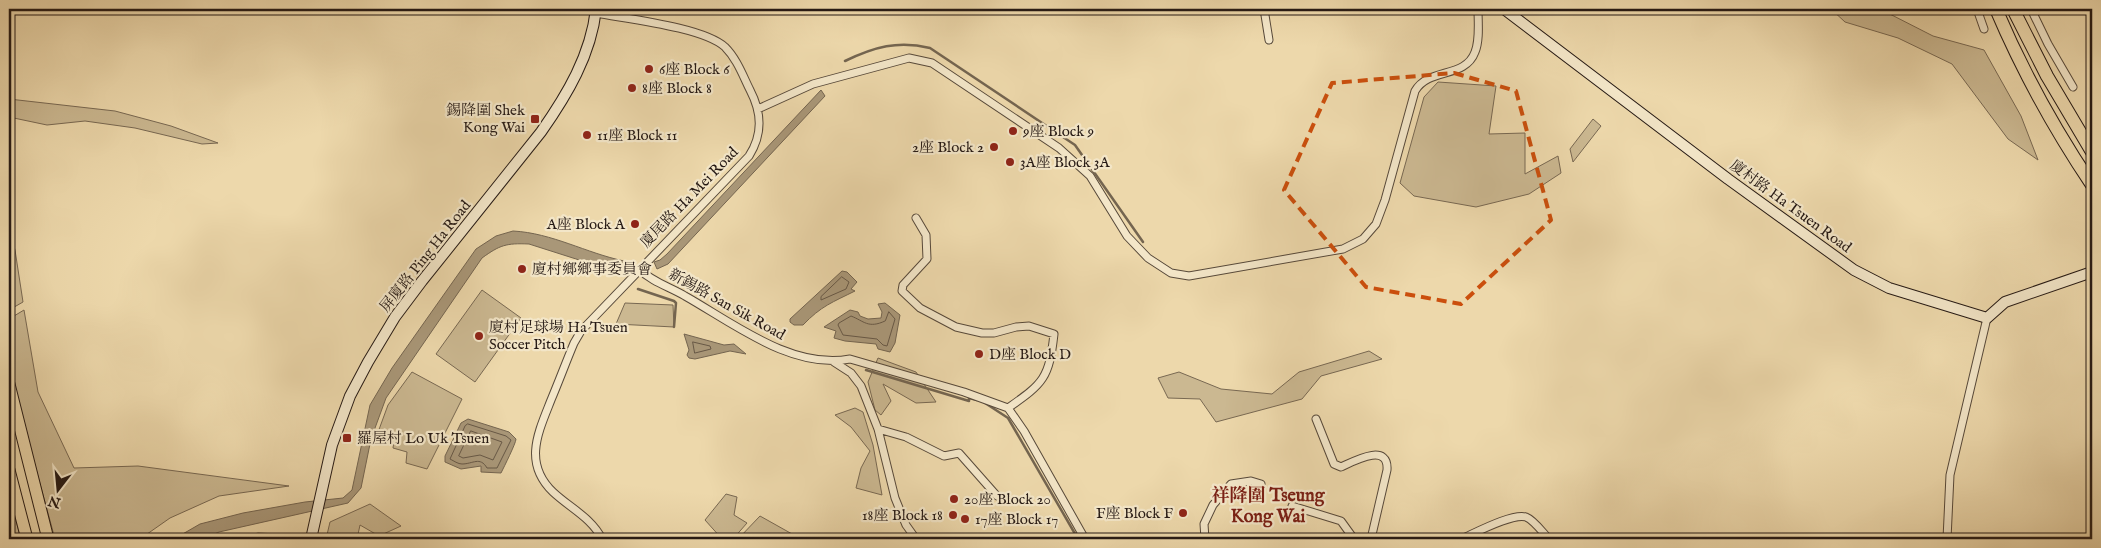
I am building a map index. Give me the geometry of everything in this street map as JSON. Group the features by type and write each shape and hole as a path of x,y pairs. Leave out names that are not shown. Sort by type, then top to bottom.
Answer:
{"highway":[{"path":"1996,9 2030,79 2092,191"},
{"path":"2013,9 2047,76 2092,151"},
{"path":"2076,161 2092,185"}],"main road":[{"path":"9,384 48,539"},
{"path":"9,470 27,539"}],"street":[{"path":"1264,9 1269,40"},
{"path":"758,109 813,84 910,58 932,62 1059,148 1090,176 1127,236 1148,258 1171,273 1189,276 1343,250 1363,239 1376,224 1385,200 1415,91 1426,79 1465,66 1471,59 1475,52 1477,41 1478,9"},
{"name":"廈村路 Ha Tsuen Road","path":"1504,9 1728,179 1854,270 1889,288 1987,318"},
{"path":"1977,9 1984,29"},
{"path":"2031,9 2048,44 2073,87"},
{"name":"廈尾路 Ha Mei Road","path":"596,11 697,33 714,39 729,51 736,60 758,109 759,133 756,145 749,156 591,318 577,337 538,433 535,444 537,468 547,486 591,523 602,539"},
{"name":"屏廈路 Ping Ha Road","path":"311,539 327,461 338,426 350,396 368,362 406,303 541,132 559,106 586,52 596,11"},
{"path":"916,218 926,235 927,259 903,285 902,291 920,308 956,327 982,333 994,333 1016,326 1029,326 1054,334 1050,365 1044,378 1034,389 1008,408"},
{"name":"新錫路 San Sik Road","path":"639,269 647,277 683,294 771,346 834,362"},
{"path":"1947,539 1950,475 1987,318 2005,302 2092,272"},
{"path":"834,362 850,359 964,392 1008,408 1024,431 1085,539"},
{"path":"834,362 851,374 861,386 878,429 895,498 906,525 916,539"},
{"path":"1316,419 1334,464 1337,466 1341,467 1366,455 1377,455 1385,457 1387,460 1387,470 1371,539"},
{"path":"878,429 906,437 944,456 959,453 997,496"},
{"path":"1204,539 1204,524 1213,505 1231,484 1251,481 1262,484"},
{"path":"1292,506 1341,521 1354,539"},
{"path":"1461,539 1498,523 1521,517 1530,520 1549,539"}],"highlighted area":[{"path":"1454,73 1516,91 1551,220 1461,304 1366,287 1284,190 1332,83"}],"shaded area":[{"path":"1831,9 1880,9 1933,36 1984,50 2021,116 2038,160 2008,139 1952,64 1898,38 1845,22"},
{"path":"1438,82 1496,86 1489,134 1525,133 1525,174 1558,156 1561,173 1529,194 1476,207 1414,196 1400,183 1424,97"},
{"path":"9,99 115,111 171,126 218,143 202,144 135,128 85,121 47,125 9,117"},
{"path":"1593,119 1601,126 1573,162 1570,149"},
{"path":"9,229 15,250 23,302 9,310"},
{"name":"廈村足球場 Ha Tsuen Soccer Pitch","path":"482,290 521,318 475,382 436,354"},
{"path":"625,303 673,305 674,327 616,324"},
{"path":"24,310 38,392 74,468 138,466 289,486 219,496 170,518 140,539 55,539 20,410 9,358 9,319"},
{"path":"1369,351 1382,359 1321,376 1302,399 1216,422 1200,399 1168,398 1158,378 1179,372 1221,389 1272,394 1299,372"},
{"path":"878,358 916,372 936,402 916,403 883,384 891,401 881,415 875,410 868,382"},
{"path":"412,372 462,399 427,469 406,463 407,452 393,448 394,441 377,435 388,405"},
{"path":"855,408 863,412 873,445 882,495 856,488 861,468 870,451 851,427 835,415"},
{"path":"726,494 737,497 734,515 747,523 733,539 722,539 705,520"},
{"path":"9,495 21,539 9,539"},
{"path":"370,504 401,526 379,536 360,525 357,539 326,539 330,522"},
{"path":"760,516 801,539 738,539"},
{"path":"258,533 297,535 296,539 240,539"}],"water":[{"path":"821,90 825,96 668,264 657,269 654,262 667,254"},
{"path":"513,231 541,235 624,261 620,273 529,244 514,244 494,250 482,258 386,398 371,439 361,488 348,503 219,532 204,539 174,539 200,524 243,513 305,502 343,498 352,490 370,405 392,368 476,249 496,236"},
{"path":"842,271 847,272 857,282 851,289 855,291 822,309 803,325 794,325 790,322 790,319"},
{"path":"885,303 900,315 895,343 890,352 878,349 876,344 834,338 836,331 824,327 850,310 858,312 860,316 868,319 881,318 882,312 878,304"},
{"path":"684,334 724,345 734,344 746,354 730,351 695,359 689,358 687,355 689,350"},
{"path":"468,419 509,432 516,439 501,473 481,472 481,466 461,469 445,462 445,456 461,423"}],"waterway":[{"path":"845,61 886,46 907,45 930,48 1075,145 1143,242"},
{"path":"638,289 676,303 674,327"},
{"path":"866,370 969,401 969,398 977,400"},
{"path":"982,401 1008,418 1078,539"}],"place":[{"name":"6座 Block 6","path":"649,69"},
{"name":"8座 Block 8","path":"632,88"},
{"name":"錫降圍 Shek Kong Wai","path":"535,119"},
{"name":"9座 Block 9","path":"1013,131"},
{"name":"11座 Block 11","path":"587,135"},
{"name":"2座 Block 2","path":"994,147"},
{"name":"3A座 Block 3A","path":"1010,162"},
{"name":"A座 Block A","path":"635,224"},
{"name":"廈村鄉鄉事委員會","path":"522,269"},
{"name":"廈村足球場 Ha Tsuen Soccer Pitch","path":"479,336"},
{"name":"D座 Block D","path":"979,354"},
{"name":"羅屋村 Lo Uk Tsuen","path":"347,438"},
{"name":"20座 Block 20","path":"954,499"},
{"name":"F座 Block F","path":"1183,513"},
{"name":"18座 Block 18","path":"953,515"},
{"name":"17座 Block 17","path":"965,519"}],"district":[{"name":"祥降圍 Tseung Kong Wai","path":"1268,505"}]}
